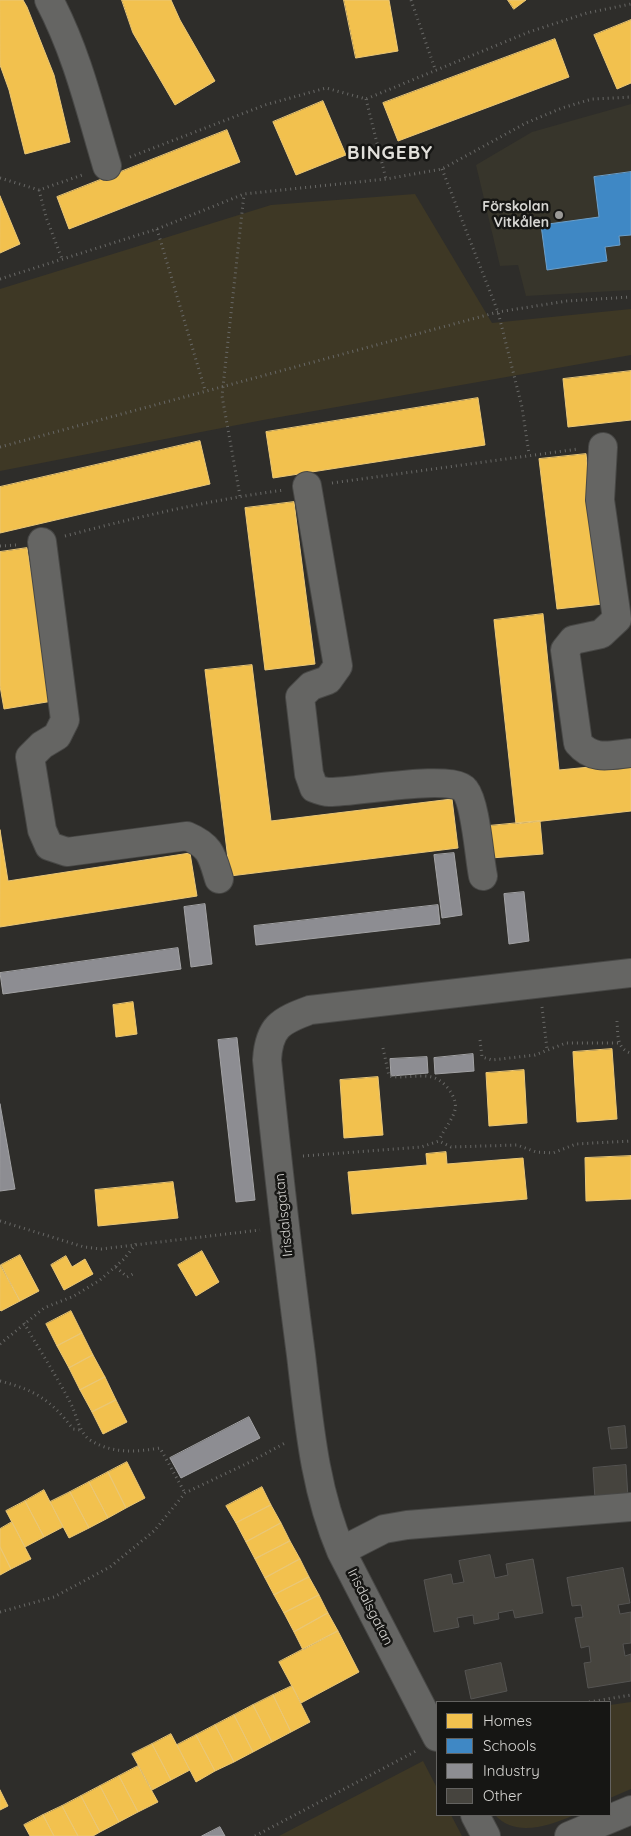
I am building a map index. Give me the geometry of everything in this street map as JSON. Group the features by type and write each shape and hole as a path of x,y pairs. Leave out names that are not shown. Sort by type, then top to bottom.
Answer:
{"street":[{"path":"48,0 69,41 95,119 107,166"},
{"path":"603,447 600,500 617,619 601,634 573,640 566,650 567,668 578,743 586,752 593,755 631,753"},
{"path":"307,486 338,666 328,680 311,686 300,697 309,774 314,788 327,793 405,785 454,783 464,788 471,801 482,876"},
{"path":"42,542 65,720 58,736 42,745 30,757 42,830 49,846 67,852 187,836 203,843 213,858 219,879"},
{"name":"Irisdalsgatan","path":"429,1743 329,1523 316,1475 277,1158 267,1060 268,1044 273,1030 288,1018 310,1010 631,973"},
{"path":"341,1551 384,1529 407,1525 631,1507"},
{"path":"569,1836 631,1810"},
{"path":"476,1816 486,1836"}],"path":[{"path":"410,0 435,69"},
{"path":"0,178 39,190 310,91 326,88 366,99 528,32 587,13 631,4"},
{"path":"0,280 157,229 244,194 386,179 442,169 526,123 562,108 592,99 631,97"},
{"path":"366,99 386,179"},
{"path":"442,169 498,312 522,407 529,454"},
{"path":"39,190 46,217 62,260"},
{"path":"240,496 222,396 244,194"},
{"path":"157,229 205,390"},
{"path":"0,446 498,312 567,301 631,297"},
{"path":"540,984 547,1049"},
{"path":"617,1021 619,1042 623,1049 631,1053"},
{"path":"480,1040 482,1057 492,1060 535,1055 566,1043 619,1042"},
{"path":"383,1048 389,1076 397,1078 431,1077 440,1081 455,1100 456,1108 442,1131 439,1141"},
{"path":"277,1158 421,1147 439,1141 451,1147 517,1145 536,1152 553,1153 576,1144 631,1141"},
{"path":"0,1221 84,1246 101,1249 285,1227"},
{"path":"0,1344 44,1308 74,1296 100,1280 137,1244"},
{"path":"116,1266 127,1277 135,1273"},
{"path":"24,1323 88,1439 112,1449 132,1453 160,1448 184,1493"},
{"path":"0,1381 34,1392 58,1410 73,1429 82,1431"},
{"path":"0,1612 54,1597 110,1567 154,1531 184,1493 250,1462 310,1429"},
{"path":"595,1701 631,1695"},
{"path":"255,1836 429,1743"}],"shaded area":[{"name":"Förskolan Vitkålen","path":"631,104 631,290 526,296 518,265 500,266 476,165 532,132"},
{"path":"415,194 492,323 631,309 631,355 263,420 0,471 0,289 271,205"},
{"path":"631,1702 631,1789 611,1798 611,1705"},
{"path":"423,1761 436,1786 436,1816 452,1816 462,1836 279,1836"},
{"path":"496,1816 571,1816 531,1828 511,1826"}],"building: Homes":[{"path":"0,0 23,0 27,7 54,75 70,142 25,154 9,90 0,65"},
{"path":"122,0 171,0 180,20 215,81 175,105 133,33"},
{"path":"344,0 389,0 398,51 356,58"},
{"path":"508,0 526,0 514,9"},
{"path":"631,20 631,83 617,89 594,35"},
{"path":"555,39 569,77 398,141 383,103"},
{"path":"323,101 346,155 296,175 273,122"},
{"path":"227,130 240,162 69,229 57,197"},
{"path":"0,196 20,244 0,253"},
{"path":"631,371 631,420 568,427 563,379"},
{"path":"478,398 485,445 273,478 266,432"},
{"path":"200,441 210,484 0,533 0,487"},
{"path":"586,454 603,604 557,609 539,459"},
{"path":"294,502 315,664 265,670 245,508"},
{"path":"27,548 53,701 4,709 0,686 0,552"},
{"path":"543,614 559,770 631,763 631,811 516,824 494,620"},
{"path":"252,665 271,821 452,799 458,848 230,876 205,670"},
{"path":"540,821 543,854 491,858 488,826"},
{"path":"0,830 8,881 190,853 197,896 0,927"},
{"path":"133,1002 137,1034 116,1037 113,1005"},
{"path":"612,1049 617,1119 577,1122 573,1052"},
{"path":"524,1070 527,1123 489,1126 486,1073"},
{"path":"378,1077 383,1135 344,1138 340,1080"},
{"path":"446,1152 447,1164 523,1158 527,1199 352,1214 348,1172 427,1165 426,1154"},
{"path":"631,1156 631,1199 586,1201 585,1158"},
{"path":"173,1182 178,1218 98,1226 95,1190"},
{"path":"202,1251 219,1282 196,1296 178,1265"},
{"path":"20,1255 39,1291 20,1301 1,1265"},
{"path":"66,1256 72,1267 85,1259 93,1274 64,1290 51,1265"},
{"path":"0,1265 20,1301 1,1311 0,1310"},
{"path":"71,1311 82,1333 57,1346 46,1324"},
{"path":"82,1333 93,1355 69,1368 57,1346"},
{"path":"93,1355 105,1377 80,1390 69,1368"},
{"path":"105,1377 116,1400 92,1412 80,1390"},
{"path":"116,1400 127,1422 103,1434 92,1412"},
{"path":"127,1462 145,1498 126,1508 108,1472"},
{"path":"108,1472 126,1508 108,1518 89,1482"},
{"path":"89,1482 108,1518 89,1528 70,1492"},
{"path":"262,1487 271,1505 236,1523 226,1506"},
{"path":"44,1490 63,1527 44,1537 25,1501"},
{"path":"70,1492 89,1528 69,1538 50,1502"},
{"path":"25,1501 44,1537 25,1547 6,1511"},
{"path":"271,1505 281,1523 246,1542 236,1523"},
{"path":"12,1522 31,1559 11,1569 0,1547 0,1529"},
{"path":"281,1523 290,1541 255,1559 246,1542"},
{"path":"290,1541 300,1559 265,1578 255,1559"},
{"path":"0,1547 11,1569 0,1575"},
{"path":"300,1559 309,1577 274,1595 265,1578"},
{"path":"309,1577 319,1595 284,1613 274,1595"},
{"path":"319,1595 328,1613 294,1632 284,1613"},
{"path":"328,1613 338,1631 303,1650 294,1632"},
{"path":"338,1631 359,1672 301,1703 279,1662"},
{"path":"292,1686 310,1722 291,1732 273,1695"},
{"path":"273,1695 291,1732 272,1742 253,1705"},
{"path":"253,1705 272,1742 253,1752 234,1715"},
{"path":"234,1715 253,1752 234,1762 215,1725"},
{"path":"215,1725 234,1762 215,1771 196,1735"},
{"path":"171,1734 190,1770 171,1780 152,1744"},
{"path":"196,1735 215,1771 196,1782 177,1745"},
{"path":"152,1744 171,1780 152,1790 132,1754"},
{"path":"138,1766 158,1802 138,1812 119,1776"},
{"path":"119,1776 138,1812 119,1822 100,1786"},
{"path":"100,1786 119,1822 100,1832 81,1796"},
{"path":"0,1790 8,1806 0,1810"},
{"path":"81,1796 100,1832 93,1836 78,1836 62,1806"},
{"path":"62,1806 78,1836 54,1836 43,1815"},
{"path":"43,1815 54,1836 30,1836 24,1825"}],"building: Schools":[{"path":"631,172 631,235 619,236 620,245 605,247 607,261 547,270 541,225 599,217 594,177"}],"building: Industry":[{"path":"454,853 462,915 442,918 434,855"},
{"path":"524,892 529,941 509,944 504,894"},
{"path":"205,904 212,964 191,967 184,907"},
{"path":"438,905 440,924 256,945 254,926"},
{"path":"178,948 181,969 3,994 0,973"},
{"path":"237,1038 255,1200 236,1202 218,1040"},
{"path":"473,1054 474,1071 435,1074 434,1058"},
{"path":"427,1057 428,1073 391,1076 390,1059"},
{"path":"0,1104 15,1189 0,1191"},
{"path":"249,1417 260,1438 181,1478 170,1458"},
{"path":"220,1827 225,1836 202,1836"}],"building: Other":[{"path":"625,1426 627,1448 611,1449 608,1428"},
{"path":"626,1465 628,1498 595,1499 593,1468"},
{"path":"490,1555 495,1578 508,1575 506,1564 533,1559 543,1613 515,1618 513,1610 498,1613 499,1619 474,1624 473,1615 457,1618 459,1627 434,1632 424,1580 451,1574 453,1584 464,1582 459,1561"},
{"path":"623,1568 630,1603 618,1605 620,1614 631,1612 631,1643 623,1644 625,1656 631,1654 631,1681 588,1688 584,1663 591,1662 589,1646 581,1648 575,1618 583,1617 581,1605 572,1606 567,1578"},
{"path":"501,1663 507,1691 471,1699 465,1671"}],"place":[{"name":"Förskolan Vitkålen","path":"559,215"}],"district":[{"name":"BINGEBY","path":"390,153"}]}
